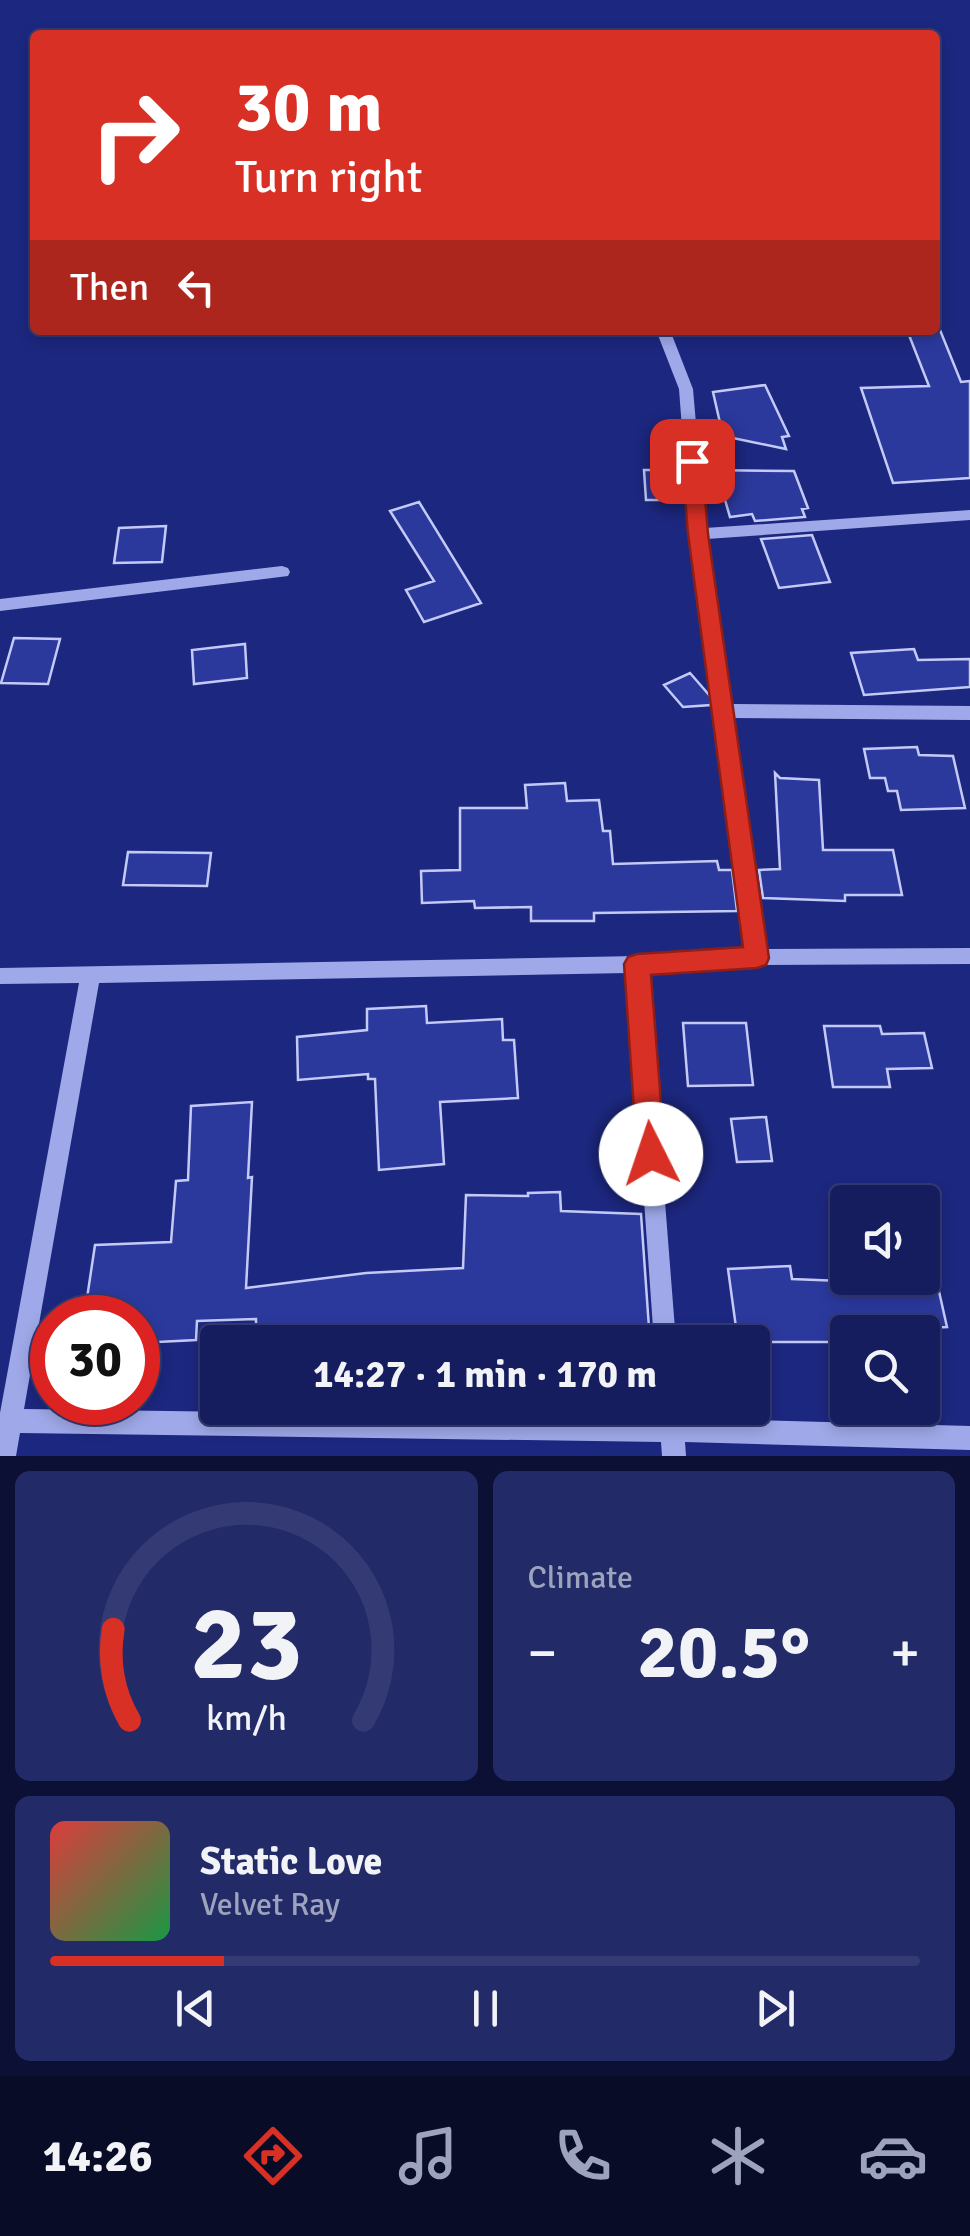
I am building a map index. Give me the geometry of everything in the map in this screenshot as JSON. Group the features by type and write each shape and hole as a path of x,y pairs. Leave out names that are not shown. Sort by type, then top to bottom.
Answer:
{"street":[{"path":"665,335 686,389 698,534 757,958"},
{"path":"698,534 970,515"},
{"path":"0,605 282,572"},
{"path":"725,711 970,714"},
{"path":"0,976 970,956"},
{"path":"637,964 664,1325"},
{"path":"4,1456 91,973"},
{"path":"10,1422 200,1421"},
{"path":"672,1425 674,1456"},
{"path":"770,1425 970,1438"}],"building":[{"path":"940,330 961,382 970,381 970,478 893,483 861,388 929,386 909,335 940,335"},
{"path":"765,385 789,436 782,437 786,449 723,436 713,392"},
{"path":"644,470 681,470 684,500 646,500"},
{"path":"704,470 794,471 808,508 802,509 805,517 755,521 752,514 730,517 725,500 706,500"},
{"path":"419,502 481,603 424,622 406,590 434,581 390,511"},
{"path":"166,526 162,562 114,563 119,528"},
{"path":"812,535 830,582 779,588 761,539"},
{"path":"14,638 60,639 48,684 1,683"},
{"path":"245,644 247,678 194,684 192,650"},
{"path":"914,649 918,660 970,659 970,687 864,695 851,653"},
{"path":"690,673 710,696 711,705 683,707 664,685"},
{"path":"917,747 919,755 953,756 965,808 901,810 897,791 888,791 885,778 870,778 864,749"},
{"path":"775,773 780,778 819,780 823,850 893,850 902,895 845,895 845,901 763,898 759,870 780,869"},
{"path":"565,783 567,801 599,800 603,831 610,831 613,864 717,861 719,870 732,870 737,911 594,913 594,921 531,921 531,907 475,908 474,901 422,903 421,871 460,870 460,808 527,808 525,785"},
{"path":"128,852 211,853 207,886 123,885"},
{"path":"426,1006 427,1023 502,1019 503,1040 514,1040 518,1098 440,1102 444,1164 379,1170 375,1079 368,1079 368,1074 298,1080 297,1037 367,1030 367,1009"},
{"path":"683,1023 746,1023 753,1085 688,1086"},
{"path":"824,1026 880,1026 882,1034 924,1033 932,1068 887,1069 890,1087 833,1087"},
{"path":"252,1102 246,1288 366,1273 463,1268 466,1195 560,1192 561,1211 641,1214 649,1325 256,1325 256,1319 197,1321 196,1340 160,1342 160,1295 87,1295 95,1245 171,1242 176,1181 188,1180 191,1106"},
{"path":"766,1117 772,1161 737,1162 731,1119"},
{"path":"790,1266 792,1279 830,1281 830,1295 940,1295 947,1327 940,1327 940,1315 830,1315 830,1342 770,1342 770,1325 736,1325 728,1269"}],"route":[{"path":"651,1154 637,964 757,958 698,534 692,461"}]}
